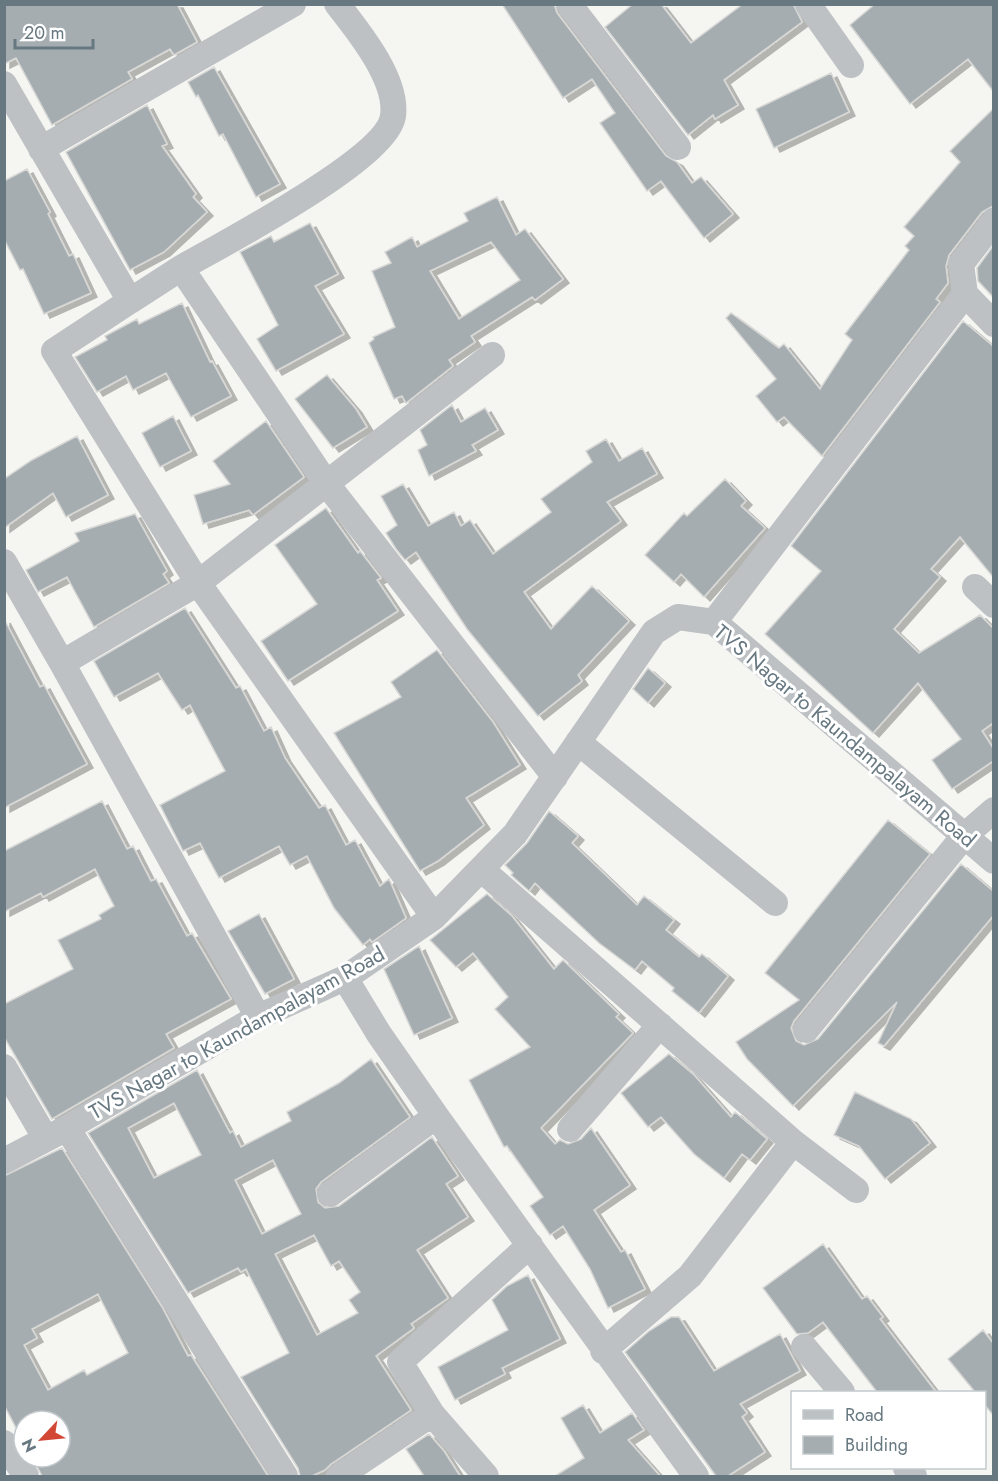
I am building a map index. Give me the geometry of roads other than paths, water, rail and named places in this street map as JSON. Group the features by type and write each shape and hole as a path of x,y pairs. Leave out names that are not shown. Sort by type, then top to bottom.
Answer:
{"street":[{"path":"41,149 293,4"},
{"path":"337,4 359,32 390,85 393,117 384,136 331,178 181,268 54,351 198,583 434,917"},
{"path":"569,4 678,147"},
{"path":"808,4 851,65"},
{"path":"4,84 130,301"},
{"path":"993,221 961,264 965,294 993,324"},
{"path":"181,268 326,483 555,777"},
{"path":"714,622 965,294"},
{"path":"62,663 198,583 492,355"},
{"path":"4,562 258,1017"},
{"path":"975,587 993,605"},
{"name":"TVS Nagar to Kaundampalayam Road","path":"4,1161 56,1134 258,1017 345,978 434,917 516,834 654,632 678,617 714,622 993,861"},
{"path":"578,742 775,903"},
{"path":"807,1030 964,836 993,810"},
{"path":"481,869 793,1142 856,1190"},
{"path":"345,978 379,1034 436,1116 530,1245 603,1351 696,1476"},
{"path":"570,1129 660,1025"},
{"path":"4,1068 56,1134 285,1476"},
{"path":"330,1194 436,1116"},
{"path":"603,1351 690,1276 793,1142"},
{"path":"486,1476 432,1414 400,1362 530,1245"},
{"path":"804,1347 842,1391"},
{"path":"339,1476 432,1414"},
{"path":"4,1443 26,1476"}]}
